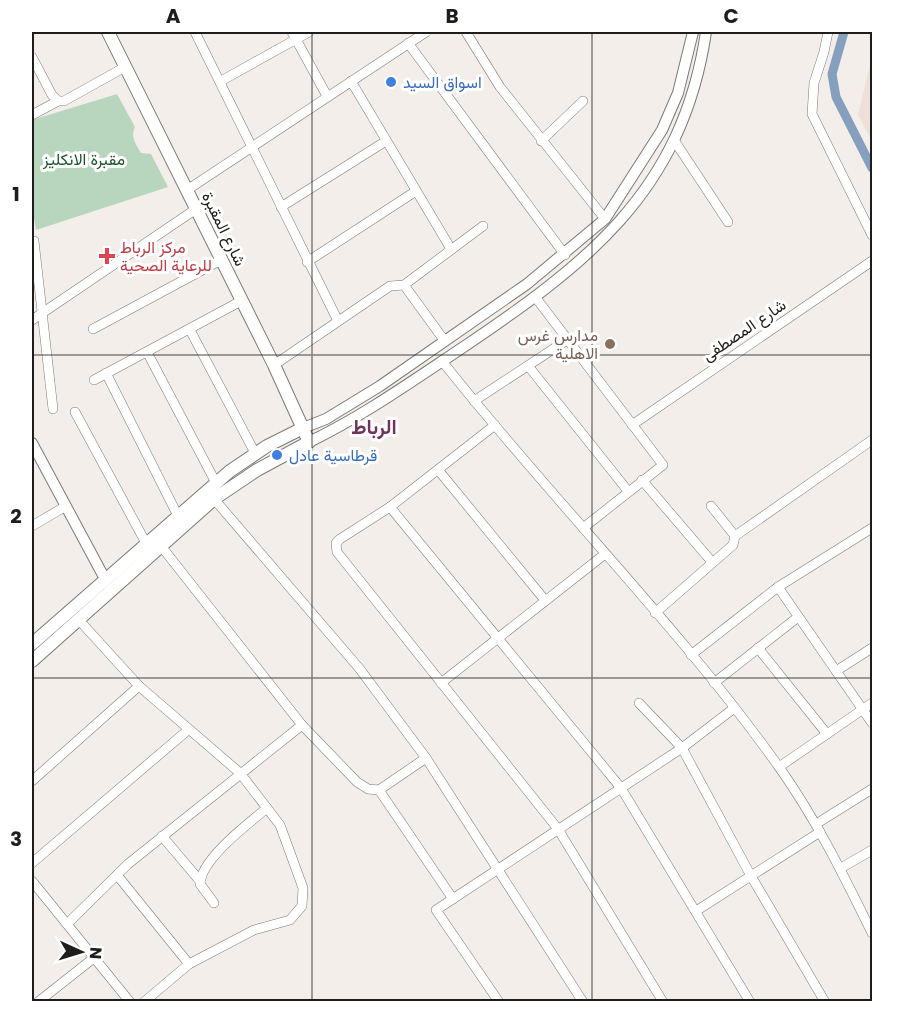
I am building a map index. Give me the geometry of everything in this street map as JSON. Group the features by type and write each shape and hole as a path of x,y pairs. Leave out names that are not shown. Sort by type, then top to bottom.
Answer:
{"main road":[{"name":"شارع المقبرة","path":"108,32 274,365 309,442"},
{"path":"32,644 105,579 179,518 216,483 255,453 303,428"},
{"path":"32,661 214,499 257,470 309,442"}],"street":[{"path":"195,32 338,321"},
{"path":"221,81 294,36 309,32"},
{"path":"187,190 251,145 426,32"},
{"path":"466,32 500,87 605,219"},
{"path":"303,428 352,404 433,348 565,255 605,219 662,130 678,93 693,32"},
{"path":"309,442 356,418 537,298 597,247 644,191 674,140 696,81 706,32"},
{"path":"828,32 814,83 812,114 873,236"},
{"path":"294,36 327,96"},
{"path":"408,43 565,255"},
{"path":"32,57 58,101"},
{"path":"32,115 58,101 64,102 125,67"},
{"path":"351,81 451,249"},
{"path":"541,141 583,101"},
{"path":"674,140 728,222"},
{"path":"281,207 386,141"},
{"path":"631,181 644,191"},
{"path":"307,262 416,191"},
{"path":"32,320 196,209"},
{"path":"274,365 390,286 404,285 483,226"},
{"path":"34,242 54,409"},
{"path":"93,329 221,260"},
{"name":"شارع المصطفى","path":"632,425 873,261"},
{"path":"404,285 444,340"},
{"path":"537,298 663,465 583,528"},
{"path":"94,380 241,301"},
{"path":"190,330 255,453"},
{"path":"474,401 567,340"},
{"path":"433,348 495,426 691,655 779,767 818,828 873,933"},
{"path":"147,352 216,483"},
{"path":"529,367 628,491"},
{"path":"106,373 179,518"},
{"path":"75,412 147,545"},
{"path":"495,426 390,507 340,539 336,549 558,829 663,1002"},
{"path":"655,613 733,545 735,536 873,440"},
{"path":"33,449 105,579"},
{"path":"439,471 544,599"},
{"path":"642,480 712,562"},
{"path":"214,499 359,668 426,758 583,1002"},
{"path":"32,526 66,506"},
{"path":"711,506 735,536"},
{"path":"390,507 621,788 750,1002"},
{"path":"691,655 778,588 873,528"},
{"path":"161,546 302,725 363,787 379,790 426,758"},
{"path":"441,682 544,599 605,554"},
{"path":"778,588 836,671 868,706 873,723"},
{"path":"714,683 798,617"},
{"path":"78,619 139,686 240,773 280,825 303,888 302,906 290,920 254,930 189,964 144,1002"},
{"path":"758,648 827,734"},
{"path":"836,671 873,648"},
{"path":"32,781 139,686"},
{"path":"639,703 682,748 751,876 825,1002"},
{"path":"779,767 868,706"},
{"path":"498,1002 436,910 682,748 734,709"},
{"path":"67,924 117,875 162,836 302,725"},
{"path":"32,863 188,730"},
{"path":"696,911 751,876 873,789"},
{"path":"379,790 453,899"},
{"path":"200,881 217,853 267,807"},
{"path":"162,836 200,881 214,903"},
{"path":"840,868 873,850"},
{"path":"117,875 189,964"},
{"path":"32,881 130,1002"},
{"path":"32,996 37,1002 95,957"}],"shaded area":[{"path":"872,57 872,141 858,115"}],"green space":[{"name":"مقبرة الانكليز","path":"117,94 135,127 133,137 137,147 141,153 151,154 168,187 36,230 32,206 32,120"}],"waterway":[{"path":"844,32 832,74 836,97 872,168"}],"place":[{"name":"اسواق السيد","path":"391,82"},
{"name":"مركز الرباط للرعاية الصحية","path":"107,256"},
{"name":"مدارس غرس الاهلية","path":"610,344"},
{"name":"قرطاسية عادل","path":"277,455"}],"district":[{"name":"الرباط","path":"374,427"}]}
